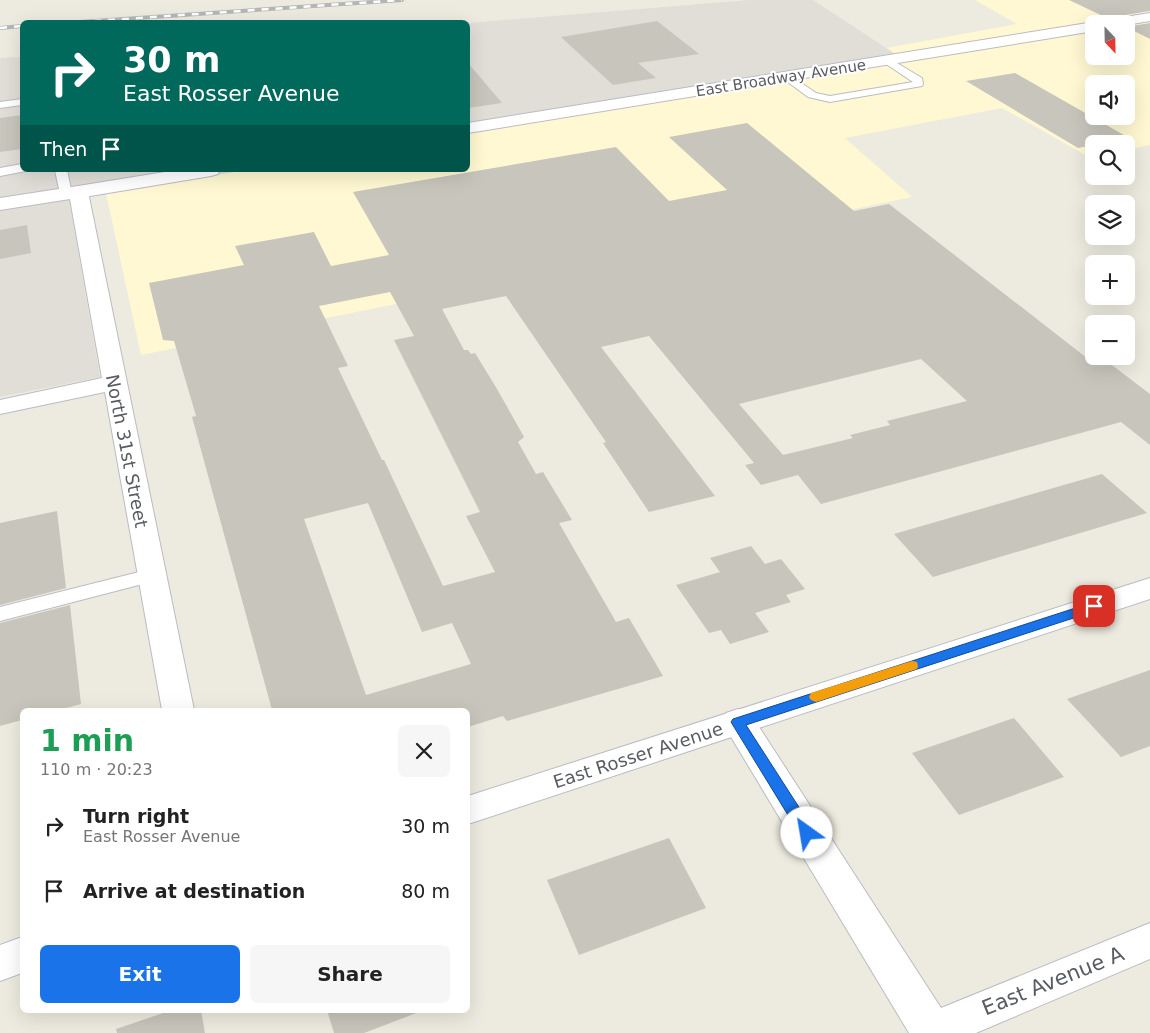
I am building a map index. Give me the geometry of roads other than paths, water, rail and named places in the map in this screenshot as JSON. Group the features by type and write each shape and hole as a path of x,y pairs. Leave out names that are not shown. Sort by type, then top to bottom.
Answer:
{"street":[{"path":"1135,19 1150,17"},
{"name":"East Broadway Avenue","path":"470,128 1085,27"},
{"path":"0,204 199,172"},
{"name":"North 31st Street","path":"72,193 115,383 178,708"},
{"path":"0,407 115,383"},
{"name":"East Rosser Avenue","path":"470,809 1150,588"},
{"path":"738,722 931,1032"},
{"name":"East Avenue A","path":"931,1032 1150,941"},
{"path":"0,962 20,956"}],"lane":[{"path":"786,77 812,95 830,99 918,84 918,80 887,60"},
{"path":"0,105 20,102"},
{"path":"0,172 20,168"},
{"path":"62,172 72,193"},
{"path":"0,614 151,576"}],"railway":[{"path":"109,20 402,0"},
{"path":"0,28 20,26"}]}
